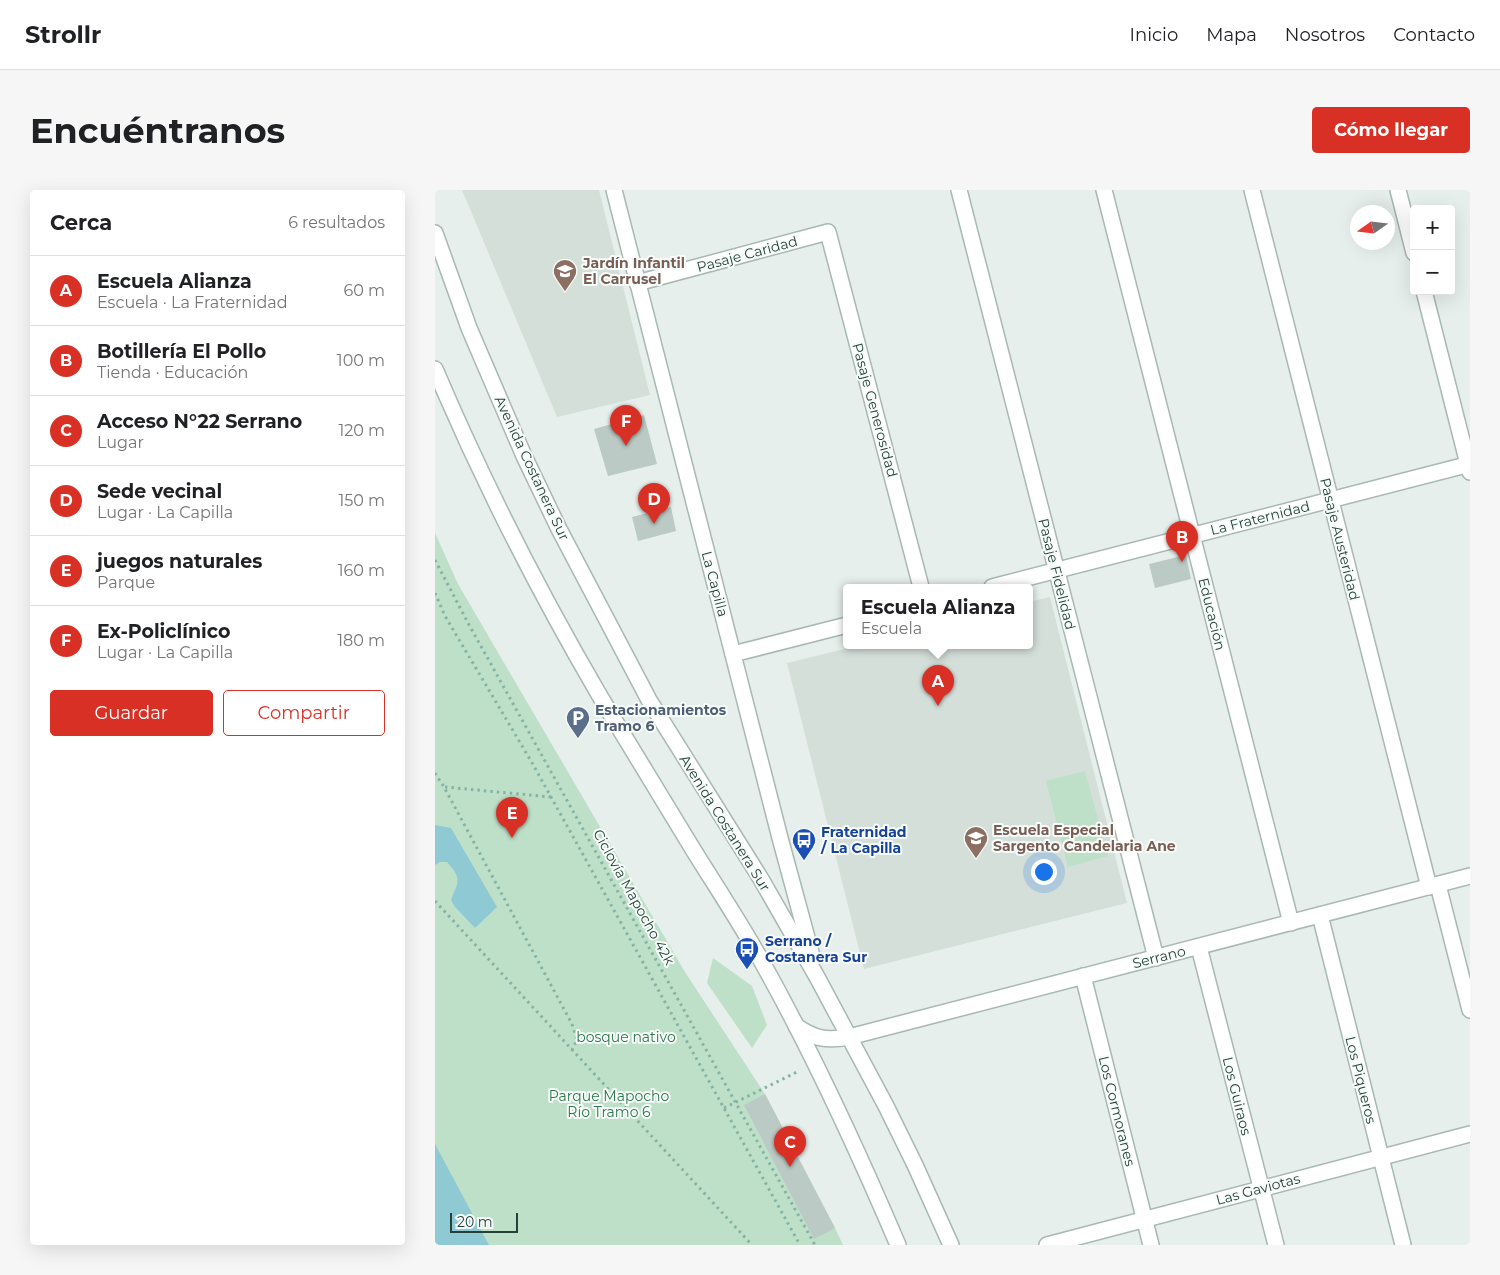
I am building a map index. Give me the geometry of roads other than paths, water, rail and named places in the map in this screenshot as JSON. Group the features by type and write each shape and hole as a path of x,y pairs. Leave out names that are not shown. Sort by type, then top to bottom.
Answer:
{"street":[{"name":"La Capilla","path":"614,190 817,977"},
{"name":"Pasaje Fidelidad","path":"959,190 1156,958"},
{"name":"Educación","path":"1104,190 1291,923"},
{"name":"Pasaje Austeridad","path":"1251,190 1330,501 1433,886 1470,1010"},
{"path":"1398,190 1413,250"},
{"name":"Pasaje Caridad","path":"637,283 828,232"},
{"name":"Pasaje Generosidad","path":"828,232 920,584"},
{"name":"Avenida Costanera Sur","path":"435,233 477,345 524,456 559,529 649,700 761,879 817,977 886,1106 951,1245"},
{"path":"1425,295 1469,467"},
{"path":"435,368 495,500 551,611 665,804 747,936 796,1026 847,1131 898,1245"},
{"name":"La Fraternidad","path":"1004,584 1469,467"},
{"path":"733,654 843,626"},
{"name":"Serrano","path":"796,1026 812,1036 825,1040 849,1037 1470,876"},
{"name":"Los Piqueros","path":"1320,916 1403,1245"},
{"name":"Los Guiraos","path":"1199,946 1276,1245"},
{"name":"Los Cormoranes","path":"1083,976 1151,1245"},
{"name":"Las Gaviotas","path":"1047,1245 1470,1134"}],"water":[{"path":"435,825 451,828 497,907 475,928 455,907 451,900 458,880 455,872 447,862 440,862 435,865"},
{"path":"435,1144 489,1245 435,1245"}],"place":[{"name":"Jardín Infantil El Carrusel","path":"565,292"},
{"name":"Ex-Policlínico","path":"626,446"},
{"name":"Sede vecinal","path":"654,524"},
{"name":"Botillería El Pollo","path":"1182,562"},
{"name":"Escuela Alianza","path":"938,706"},
{"name":"Estacionamientos Tramo 6","path":"578,739"},
{"name":"juegos naturales","path":"512,838"},
{"name":"Escuela Especial Sargento Candelaria Ane","path":"976,859"},
{"name":"Fraternidad / La Capilla","path":"804,861"},
{"name":"Serrano / Costanera Sur","path":"747,970"},
{"name":"Acceso N°22 Serrano","path":"790,1167"}],"park label":[{"name":"bosque nativo","path":"626,1037"},
{"name":"Parque Mapocho Río Tramo 6","path":"609,1104"}]}
